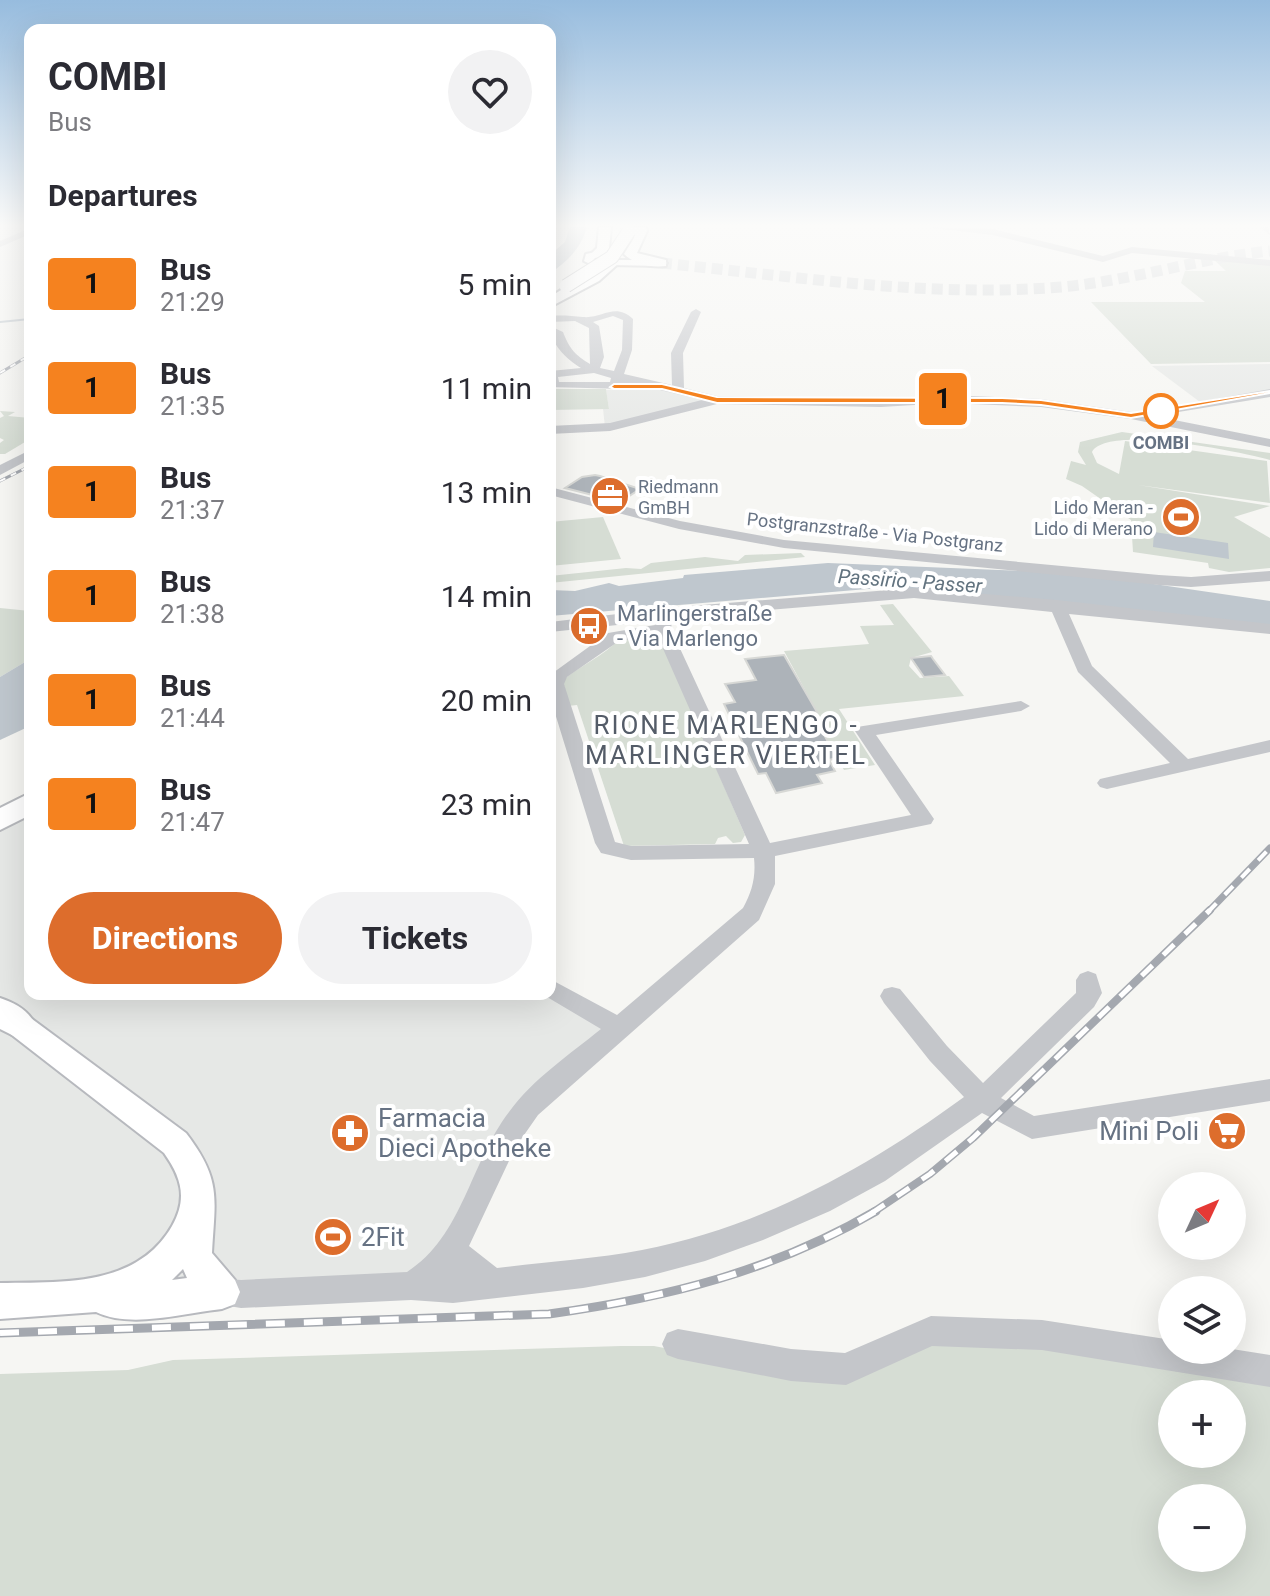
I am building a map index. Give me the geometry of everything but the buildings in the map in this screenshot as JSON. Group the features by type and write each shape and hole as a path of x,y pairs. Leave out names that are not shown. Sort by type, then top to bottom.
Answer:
{"highway":[{"path":"0,804 24,790"},
{"path":"0,814 24,802"},
{"path":"0,821 24,803"}],"main road":[{"path":"9,1018 175,1143 192,1166 199,1186 201,1198 184,1241 147,1278 127,1289 82,1298"},
{"path":"196,1214 194,1253 200,1267 222,1292"},
{"path":"0,1301 82,1298 129,1302 222,1292"}],"street":[{"path":"678,391 677,353 696,312"},
{"path":"556,317 586,321 613,313 626,316 627,350 617,381"},
{"path":"586,321 597,330 598,357 594,370"},
{"path":"556,332 559,334 560,346 571,357 617,381"},
{"path":"556,374 594,370"},
{"path":"556,384 617,381 662,386 717,400 1041,403 1131,415 1270,443"},
{"path":"1131,415 1270,393"},
{"path":"556,430 610,427 717,400"},
{"path":"0,471 24,457"},
{"name":"Postgranzstraße - Via Postgranz","path":"556,493 679,525 784,544 923,560 1159,580 1201,581 1270,576"},
{"path":"556,682 559,674 605,646 614,637 663,623 678,612 889,594 1057,605 1270,629"},
{"path":"1057,605 1084,668 1185,766"},
{"path":"411,1286 435,1271 452,1250 500,1146 520,1118 557,1080 751,914 764,892 768,871 763,851 663,623 651,615 556,626"},
{"path":"556,687 605,843 608,848 631,853 763,851 924,819 864,731 1021,706"},
{"path":"1107,783 1270,746"},
{"path":"147,1278 175,1286 222,1292 411,1286 438,1291 467,1289 491,1282 594,1274 677,1258 775,1225 890,1162 981,1100 1085,1000 1090,993 1088,980"},
{"path":"556,991 619,1028"},
{"path":"892,996 956,1075 981,1100 1011,1120 1032,1128 1270,1090"},
{"path":"452,1250 491,1282"},
{"path":"678,1344 791,1365 846,1369 931,1331 1042,1335 1270,1371"}],"shaded area":[{"path":"1270,301 1270,362 1151,364 1091,302"},
{"path":"1270,364 1270,391 1200,402 1152,366"},
{"path":"556,389 606,389 609,409 556,410"},
{"path":"661,389 710,402 605,427 603,409 609,409 606,390"},
{"path":"0,411 15,412 8,416 24,417 24,443 0,454 0,443 4,440 0,438 0,418 4,416"},
{"path":"1122,432 1270,453 1270,460 1232,451 1147,440 1122,440 1103,444 1092,452 1097,463 1119,474 1125,441 1267,461 1270,503 1138,485 1270,506 1234,517 1270,538 1270,568 1229,572 1209,568 1208,563 1133,552 1131,520 1082,486 1066,479 1071,461 1086,465 1078,452 1080,442"},
{"path":"603,517 621,559 556,565 556,521"},
{"path":"801,553 805,557 556,582 556,575 641,569 651,563 705,557 738,561 745,555"},
{"path":"893,604 932,652 911,658 909,666 920,678 949,676 964,696 839,709 875,765 844,770 812,713 817,712 784,651 869,644 860,626 894,625 880,605"},
{"path":"0,608 24,610 24,663 0,677"},
{"path":"652,635 660,638 745,835 741,842 733,843 726,836 718,838 715,844 624,846 577,705 568,706 563,680 619,639"},
{"path":"24,807 24,1000 554,1000 607,1030 485,1162 442,1240 430,1256 408,1274 0,1293 0,820"},
{"path":"931,1341 1039,1343 1270,1381 1270,1596 0,1596 0,1374 128,1370 173,1360 654,1346 812,1377"}],"water":[{"path":"1154,532 1228,543 1229,559 1153,547"},
{"name":"Passirio - Passer","path":"828,563 1027,571 1147,583 1270,601 1270,626 903,589 867,589 556,615 556,590 575,591 609,583 619,586 683,578 684,575"},
{"path":"24,663 24,729 0,740 0,677"}],"waterway":[{"path":"0,322 24,320"}],"railway":[{"path":"0,373 24,359"},
{"path":"0,481 24,469"},
{"path":"1209,911 1270,848"},
{"path":"872,1213 930,1174 973,1138 1209,911"},
{"path":"0,1333 549,1314 635,1300 718,1279 798,1250 876,1211"}],"bus line":[{"name":"1","path":"614,387 662,386 717,400 881,403 948,399 1041,403 1131,415 1270,393"}],"place":[{"name":"COMBI","path":"1161,411"},
{"name":"Riedmann GmBH","path":"610,496"},
{"name":"Lido Meran - Lido di Merano","path":"1181,517"},
{"name":"Marlingerstraße - Via Marlengo","path":"589,626"},
{"name":"Mini Poli","path":"1227,1131"},
{"name":"Farmacia Dieci Apotheke","path":"350,1133"},
{"name":"2Fit","path":"333,1237"}],"district":[{"name":"RIONE MARLENGO - MARLINGER VIERTEL","path":"726,740"}]}
